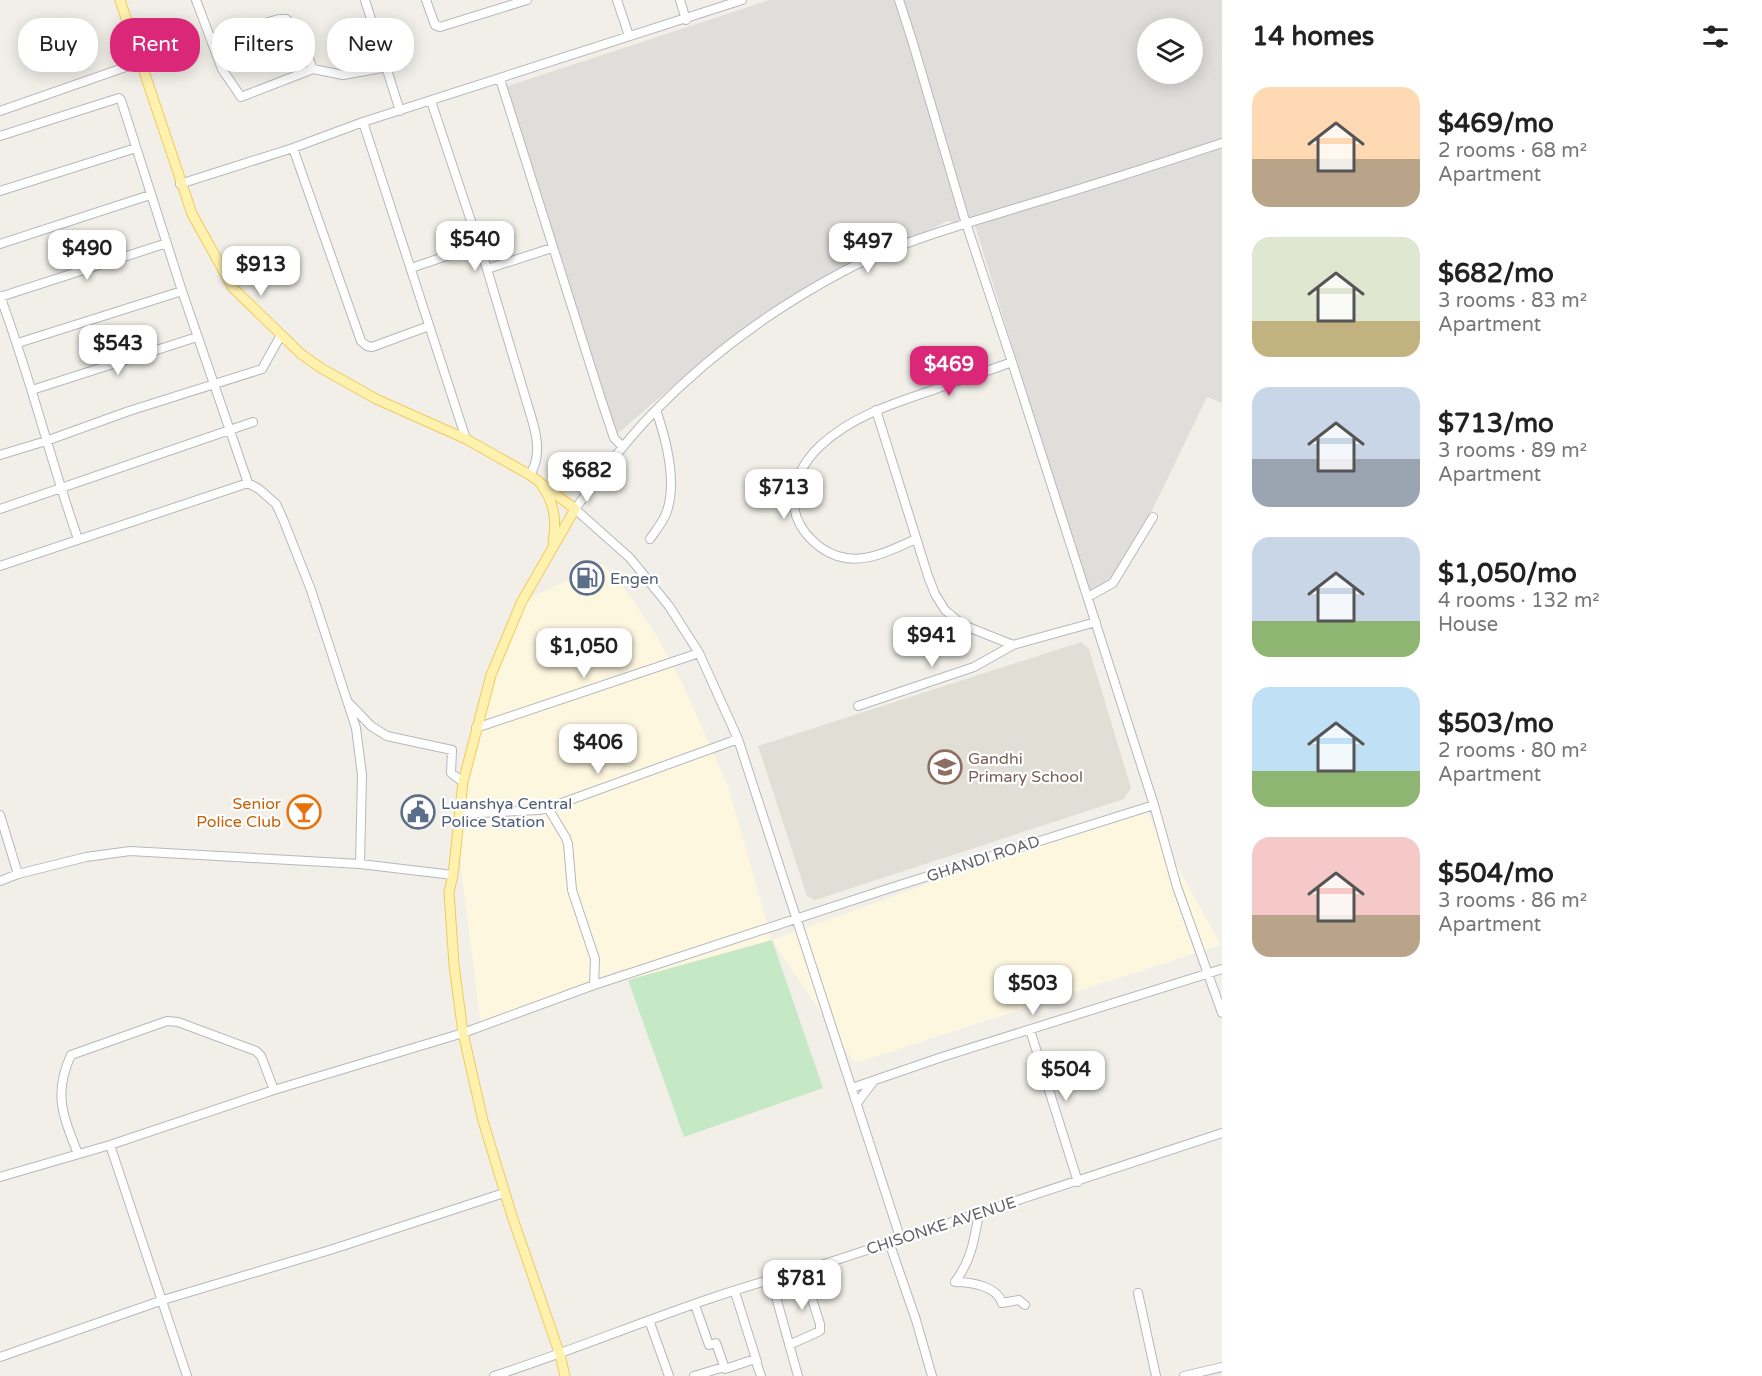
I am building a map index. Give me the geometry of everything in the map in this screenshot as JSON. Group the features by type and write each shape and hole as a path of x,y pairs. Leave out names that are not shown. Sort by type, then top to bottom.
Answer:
{"main road":[{"path":"121,0 127,18"},
{"path":"143,72 180,184 202,236 233,288 301,354 347,384 466,439 532,476 575,509 521,603 491,675 463,782 453,875 449,892 450,928 463,1033 483,1120 504,1193 560,1355 565,1376"},
{"path":"532,476 547,492 553,510 555,528 552,547"}],"street":[{"path":"196,0 212,43"},
{"path":"365,0 371,18"},
{"path":"426,0 433,20 440,27 526,0"},
{"path":"617,0 629,36"},
{"path":"680,0 686,20"},
{"path":"180,184 293,148 363,122 629,36 686,20 742,0"},
{"path":"898,0 916,51 966,224 1154,805 1177,887 1222,1013"},
{"path":"0,111 111,72"},
{"path":"224,72 241,97 305,72"},
{"path":"328,72 343,75 358,72"},
{"path":"389,72 400,111"},
{"path":"500,78 614,438 623,447"},
{"path":"0,136 119,98 121,100 197,337 248,483 259,489 276,504 283,519 311,590 356,728 361,760 360,864"},
{"path":"431,101 487,269 537,438 537,461 532,476"},
{"path":"363,122 466,439"},
{"path":"900,1237 738,739 699,653 669,606 630,558 575,509 623,447 692,375 737,339 817,286 909,242 1222,143"},
{"path":"0,191 136,148"},
{"path":"293,148 361,341 367,346 372,346 429,326"},
{"path":"0,244 150,195"},
{"path":"78,539 60,488 18,343 0,296 167,243"},
{"path":"411,268 479,245"},
{"path":"487,269 552,248"},
{"path":"18,343 182,291"},
{"path":"0,455 262,369 281,335"},
{"path":"32,390 197,337"},
{"path":"916,539 870,556 849,559 835,556 821,548 809,537 798,520 793,505 796,485 810,456 833,434 876,410 1012,362"},
{"path":"650,539 667,511 672,474 663,429 656,410"},
{"path":"876,410 935,594 945,610 963,625 1013,645"},
{"path":"0,509 253,422"},
{"path":"0,566 248,483"},
{"path":"1088,597 1113,583 1153,517"},
{"path":"858,706 974,667 1022,641 1096,622"},
{"path":"476,728 699,653"},
{"path":"347,701 371,726 387,736 452,750 451,773 463,782"},
{"path":"459,814 548,808 738,739"},
{"name":"GHANDI ROAD","path":"0,1177 110,1145 274,1090 463,1033 594,985 895,886 1154,805"},
{"path":"548,808 568,844 573,890 595,959 594,985"},
{"path":"0,815 18,874"},
{"path":"0,880 97,855 130,851 360,864 453,875"},
{"path":"852,1088 1222,969"},
{"path":"78,1154 60,1102 63,1074 71,1055 167,1021 178,1022 256,1051 261,1056 274,1090"},
{"path":"1030,1030 1078,1182"},
{"path":"857,1103 874,1081"},
{"name":"CHISONKE AVENUE","path":"494,1376 560,1355 649,1320 771,1279 803,1271 900,1237 1078,1182 1222,1133"},
{"path":"110,1145 187,1376"},
{"path":"0,1357 163,1300 330,1250 504,1193"},
{"path":"979,1213 971,1254 966,1267 955,1282 968,1282 990,1290 997,1294 1002,1303 1019,1300 1025,1305"},
{"path":"889,1242 916,1320 932,1376"},
{"path":"789,1345 820,1331 820,1324 803,1271"},
{"path":"771,1279 798,1376"},
{"path":"735,1292 761,1376"},
{"path":"1138,1293 1156,1376"},
{"path":"695,1305 709,1345 716,1343 724,1367"},
{"path":"649,1320 669,1376"},
{"path":"694,1376 755,1359 761,1376"},
{"path":"1184,1376 1222,1367"}],"shaded area":[{"path":"769,0 1222,0 1222,403 1207,397 1129,558 1092,602 975,226 948,221 794,294 675,384 615,436 502,88"},
{"path":"603,564 630,596 658,638 684,687 728,786 772,940 628,980 624,968 481,1026 455,820 486,698 525,600"},
{"name":"Gandhi Primary School","path":"1081,642 1089,649 1131,788 1124,799 815,900 807,896 758,746"},
{"path":"1143,806 1221,945 855,1063 772,940"}],"green space":[{"path":"772,940 823,1088 684,1137 628,980"}],"place":[{"name":"Engen","path":"587,578"},
{"name":"Gandhi Primary School","path":"945,767"},
{"name":"Senior Police Club","path":"304,812"},
{"name":"Luanshya Central Police Station","path":"418,812"}]}
